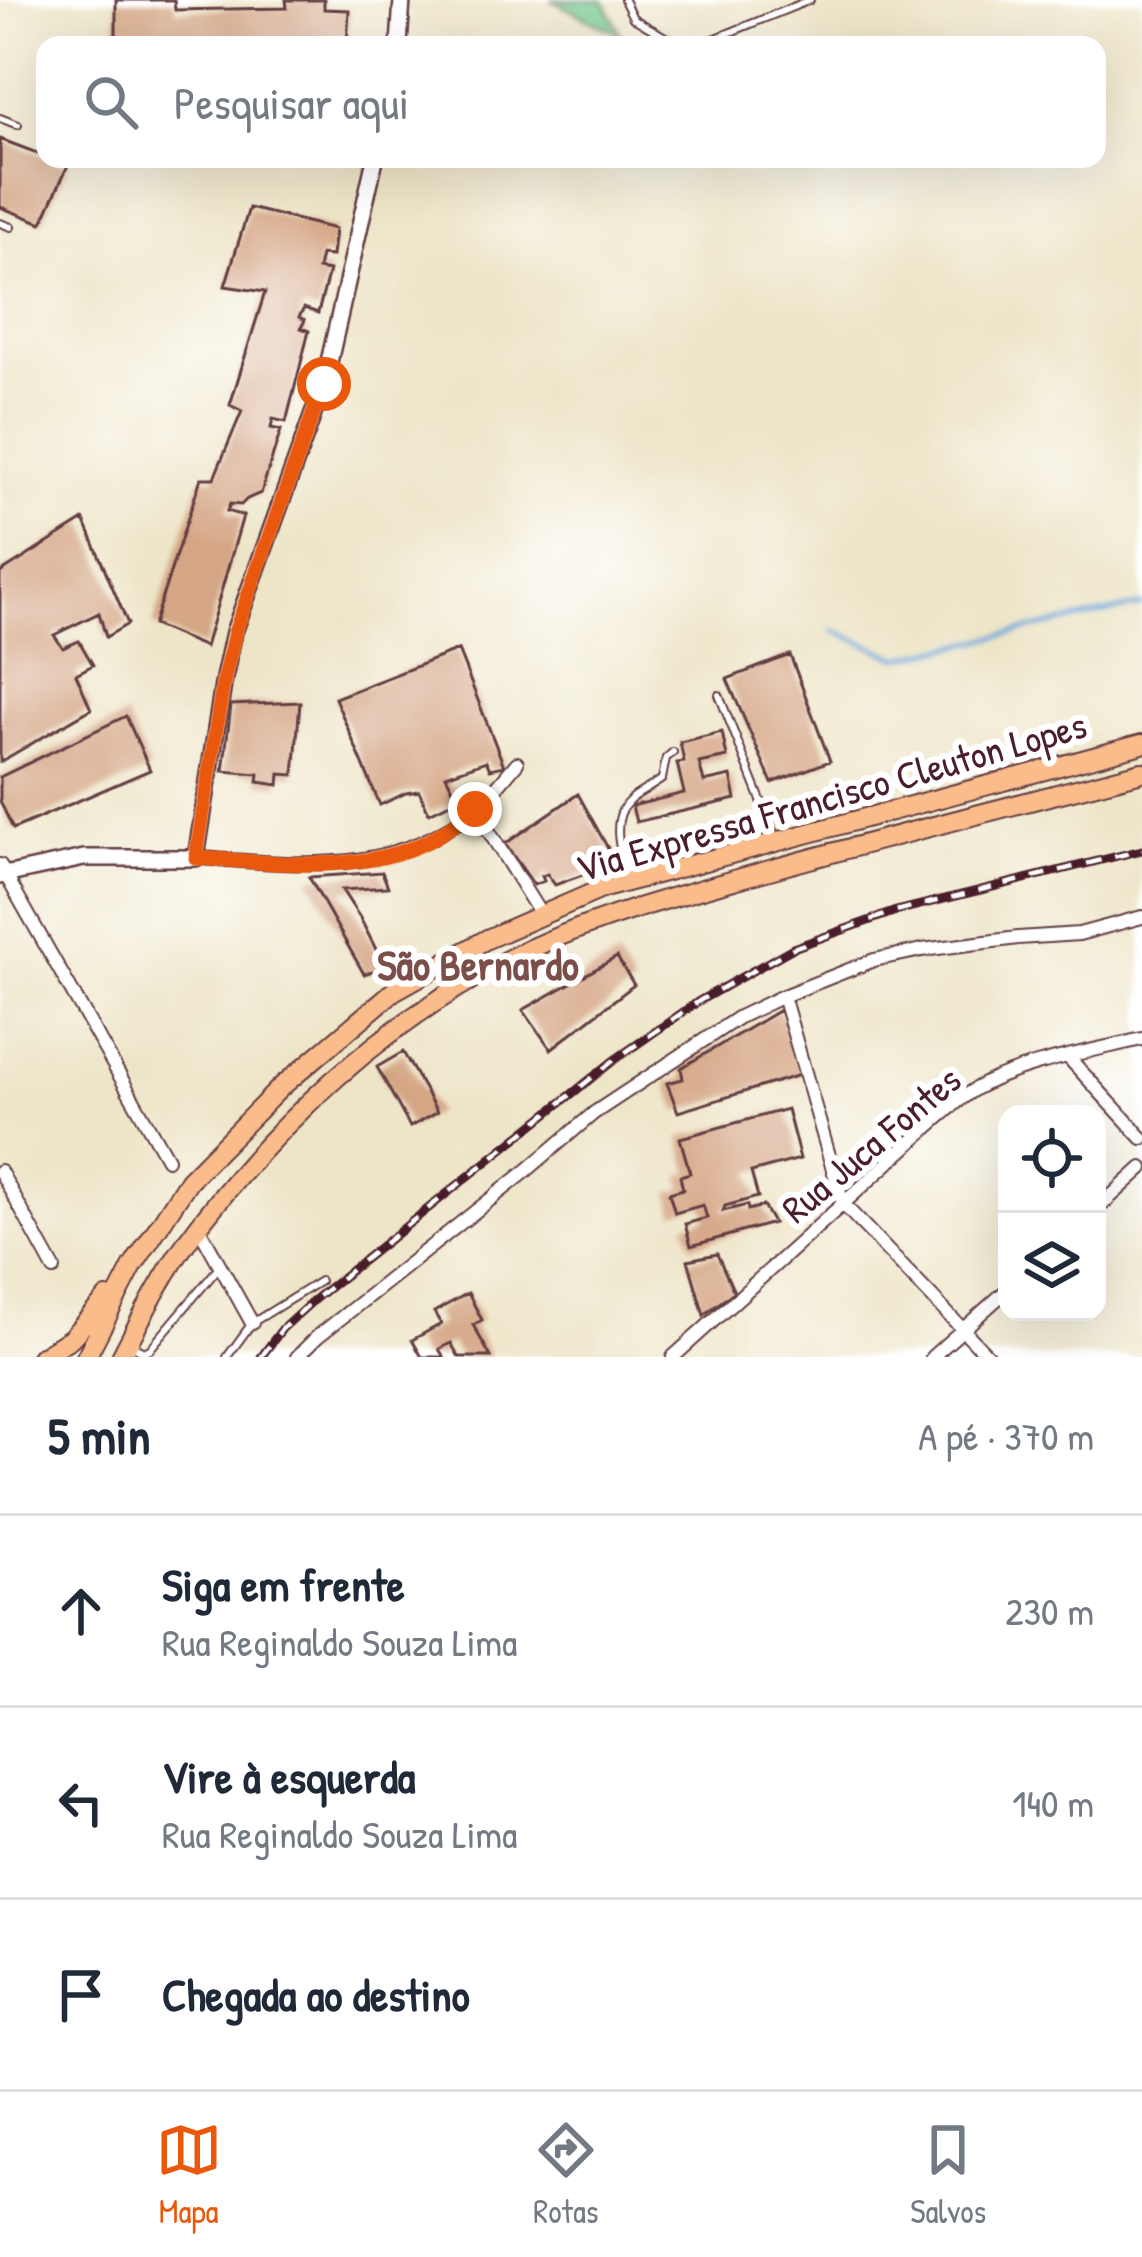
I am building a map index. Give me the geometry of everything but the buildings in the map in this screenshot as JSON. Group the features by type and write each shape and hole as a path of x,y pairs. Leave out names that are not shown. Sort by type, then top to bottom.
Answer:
{"highway":[{"name":"Via Expressa Francisco Cleuton Lopes","path":"86,1357 133,1266 189,1180 281,1087 394,991 487,939 604,888 1142,744"},
{"name":"Via Expressa Francisco Cleuton Lopes","path":"124,1349 198,1226 297,1112 416,1013 508,960 615,913 1142,772"},
{"path":"41,1357 89,1321 133,1266"}],"street":[{"path":"400,36 402,0"},
{"path":"196,858 235,632 324,384 373,168"},
{"path":"167,1159 2,872 84,858 314,864 376,859 428,841 475,809 518,763"},
{"path":"475,809 542,915"},
{"path":"297,1357 595,1113 739,1017 890,957 1079,934 1142,917"},
{"path":"783,996 843,1204 989,1357"},
{"name":"Rua Juca Fontes","path":"682,1354 975,1089 1068,1057 1142,1039"},
{"path":"1068,1057 1142,1138"},
{"path":"1106,1201 1142,1168"},
{"path":"0,1171 54,1269"},
{"path":"198,1226 252,1323"},
{"path":"932,1357 998,1298"}],"lane":[{"path":"624,0 633,19 663,36"},
{"path":"721,36 810,0"},
{"path":"0,118 18,125"},
{"path":"0,223 11,227"},
{"path":"719,695 778,841"},
{"path":"630,881 620,851 621,815 628,802 662,779 666,758 673,752"},
{"path":"124,1349 143,1352 150,1348 220,1266"},
{"path":"227,1357 252,1323 320,1281"}],"green space":[{"path":"551,0 604,0 621,35"}],"waterway":[{"path":"833,630 899,658 1142,605"}],"railway":[{"path":"261,1357 282,1329 316,1298 613,1061 699,1001 793,948 896,911 1142,850"}],"district":[{"name":"São Bernardo","path":"478,965"}],"route":[{"path":"324,384 235,632 196,858 314,864 376,859 428,841 475,809"}]}
